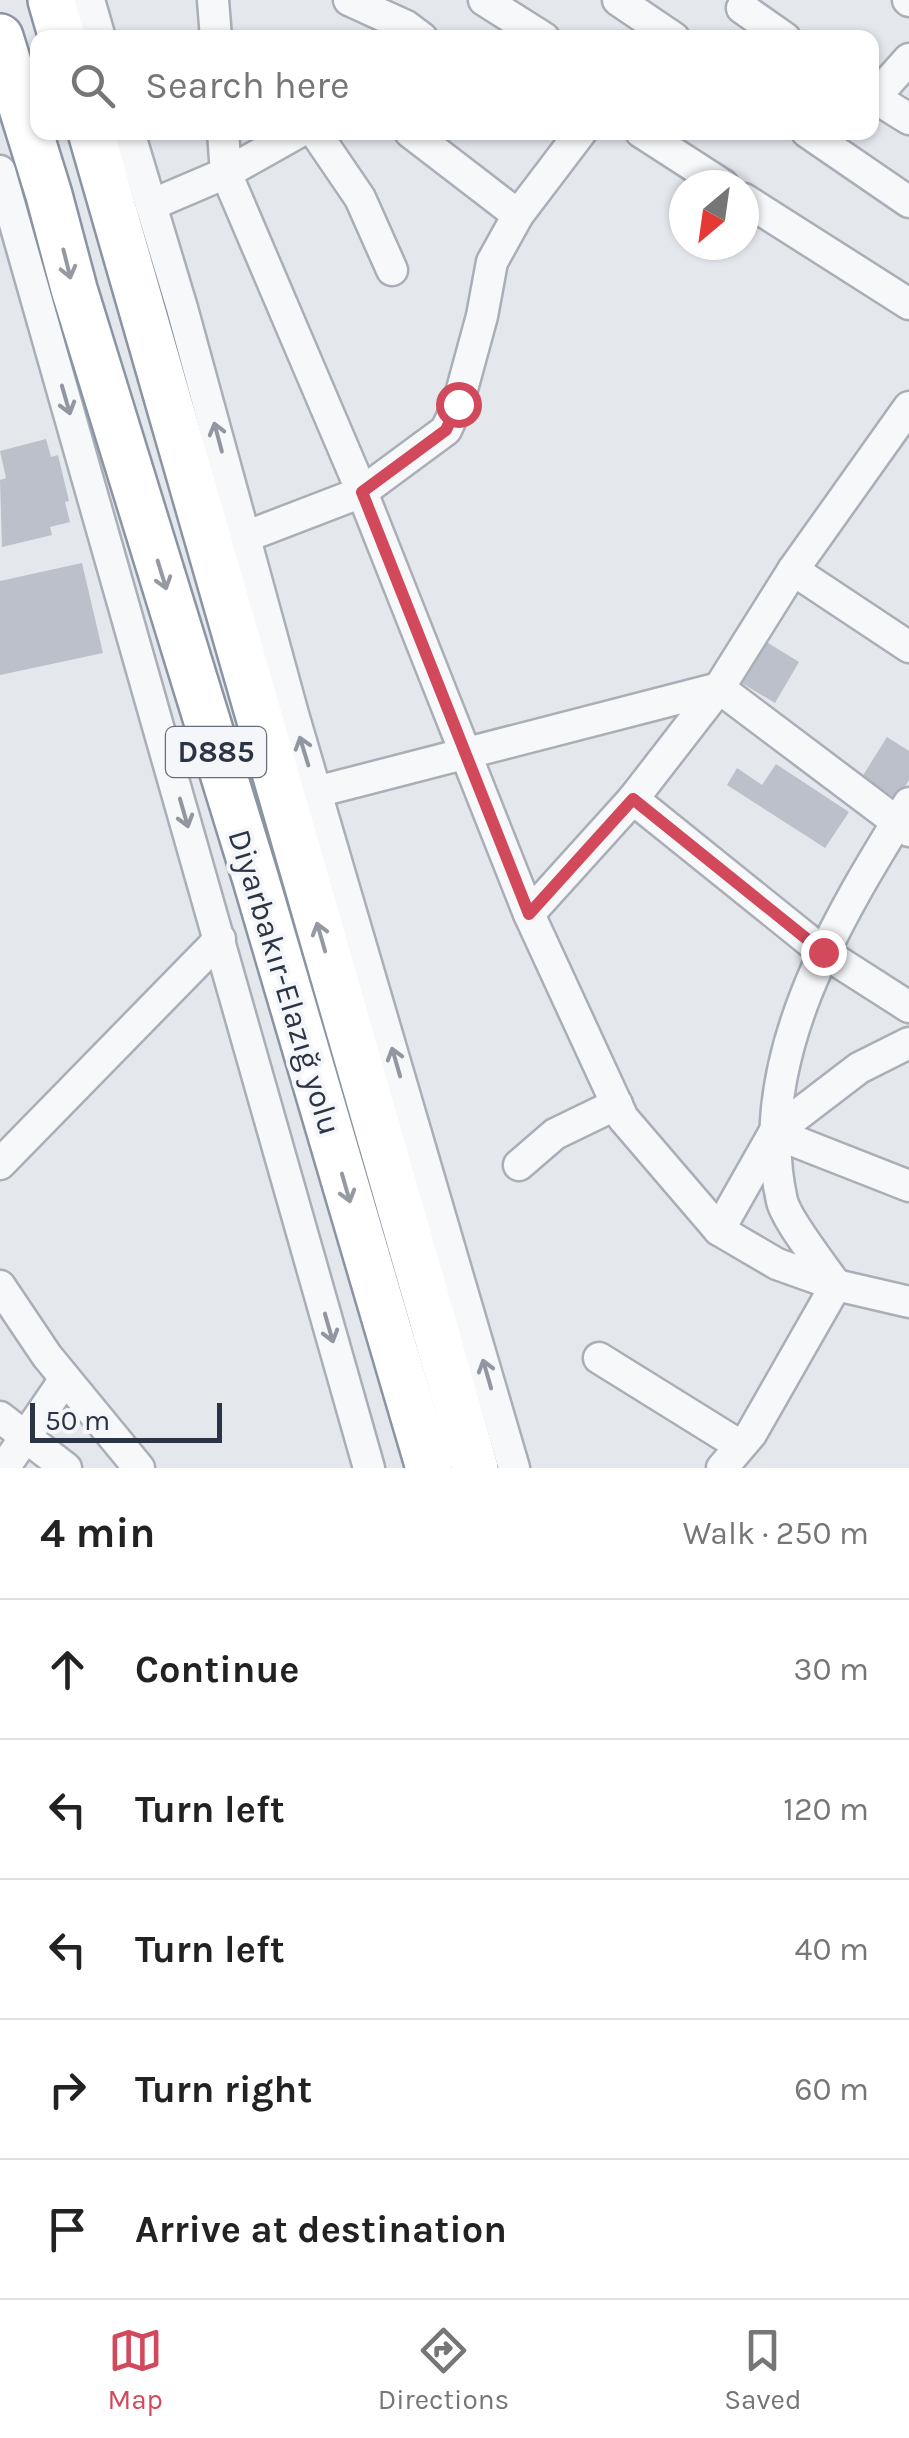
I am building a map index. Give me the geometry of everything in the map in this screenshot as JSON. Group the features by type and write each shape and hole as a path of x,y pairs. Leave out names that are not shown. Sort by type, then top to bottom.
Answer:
{"highway":[{"path":"51,0 60,30"},
{"name":"Diyarbakır-Elazığ yolu","path":"0,36 21,218 74,289 256,880 430,1468"},
{"name":"Diyarbakır-Elazığ yolu","path":"92,140 475,1468"}],"street":[{"path":"88,0 97,30"},
{"path":"213,0 215,30"},
{"path":"349,0 411,25"},
{"path":"484,0 531,30"},
{"path":"618,0 644,19"},
{"path":"742,8 774,30"},
{"path":"879,91 909,59"},
{"path":"879,101 909,119"},
{"path":"131,140 316,792 514,1468"},
{"path":"224,140 226,174 362,492 529,914 623,1118 719,1230 777,1264 836,1285 909,1302"},
{"path":"151,205 226,174 284,140"},
{"path":"320,140 360,198 392,270"},
{"path":"420,140 518,215"},
{"path":"245,538 362,492 446,430 463,386 492,262 518,215 573,140"},
{"path":"653,140 700,170"},
{"path":"819,140 909,202"},
{"path":"0,171 21,218 369,1468"},
{"path":"21,218 103,177"},
{"path":"759,208 909,304"},
{"path":"529,914 633,799 718,688 793,570 904,424"},
{"path":"793,570 909,646"},
{"path":"316,792 718,688 905,819 823,952 783,1065 774,1133 783,1206 836,1285"},
{"path":"633,799 823,952 909,1007"},
{"path":"0,1164 220,939"},
{"path":"719,1230 774,1133 859,1068 909,1043"},
{"path":"519,1166 555,1134 616,1104"},
{"path":"774,1133 909,1186"},
{"path":"598,1358 730,1456 750,1434 836,1285"},
{"path":"0,1286 65,1379 140,1468"},
{"path":"4,1468 12,1426 65,1379"},
{"path":"12,1426 66,1468"}],"building":[{"path":"46,439 51,457 58,455 70,522 50,527 52,535 2,547 0,480 6,478 0,451"},
{"path":"82,563 103,653 0,675 0,581"},
{"path":"760,638 799,662 775,703 735,679"},
{"path":"887,737 909,751 909,780 897,799 862,777"},
{"path":"776,764 849,812 825,848 727,785 737,768 762,785"}],"route":[{"path":"458,404 446,430 362,492 529,914 633,799 823,952"}]}
